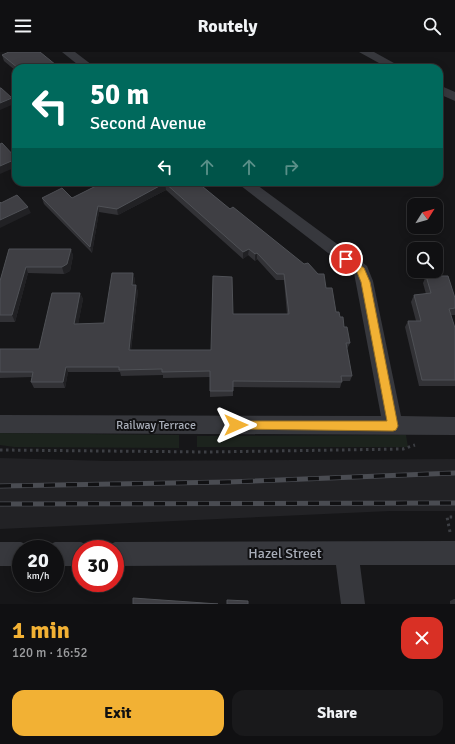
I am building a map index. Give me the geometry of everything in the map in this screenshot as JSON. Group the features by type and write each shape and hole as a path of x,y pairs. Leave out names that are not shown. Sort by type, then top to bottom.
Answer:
{"street":[{"path":"68,52 84,64"},
{"path":"365,52 389,64"},
{"path":"443,91 455,97"},
{"path":"248,186 361,270 366,282 393,426"},
{"name":"Railway Terrace","path":"0,424 455,426"},
{"path":"346,553 353,604"},
{"name":"Hazel Street","path":"124,554 455,553"},
{"path":"0,554 12,554"}],"path":[{"path":"0,450 207,452 403,449 421,443"}],"shaded area":[{"path":"0,433 179,435 179,448 14,447 0,445"},
{"path":"406,435 408,447 197,447 197,436"},
{"path":"0,458 107,461 455,459 455,511 390,511 0,529"}],"building":[{"path":"9,52 40,52 55,64 13,64 2,55"},
{"path":"1,88 12,98 0,103"},
{"path":"2,143 12,154 12,161 0,166 0,144"},
{"path":"96,186 159,186 117,209 98,206 90,247 42,198 62,188 72,198"},
{"path":"168,186 202,186 230,209 233,207 304,264 308,263 318,274 324,274 326,288 332,288 336,312 339,312 340,317 343,317 344,327 347,327 350,343 346,343 352,376 341,376 342,382 233,381 233,391 210,391 210,371 162,372 162,369 119,370 119,367 66,367 63,382 31,382 33,372 0,372 0,349 39,349 52,293 80,293 74,324 104,323 112,273 133,273 132,285 136,285 129,350 211,350 213,276 232,277 233,314 289,314 284,274 277,274 257,253 255,254 249,249 243,252"},
{"path":"17,195 28,207 0,220 0,202 1,203"},
{"path":"9,249 71,249 67,264 62,267 26,267 12,315 0,315 0,281"},
{"path":"443,276 448,276 455,298 455,308 449,309 455,328 455,380 422,380 408,321 421,321 414,295 431,293 427,278 443,278"},
{"path":"133,598 218,604 133,604"},
{"path":"227,600 248,601 248,604 227,604"}],"railway":[{"path":"0,486 228,482 455,473"},
{"path":"0,504 455,503"}],"route":[{"path":"236,425 393,426 366,282 361,270 346,259"}]}
